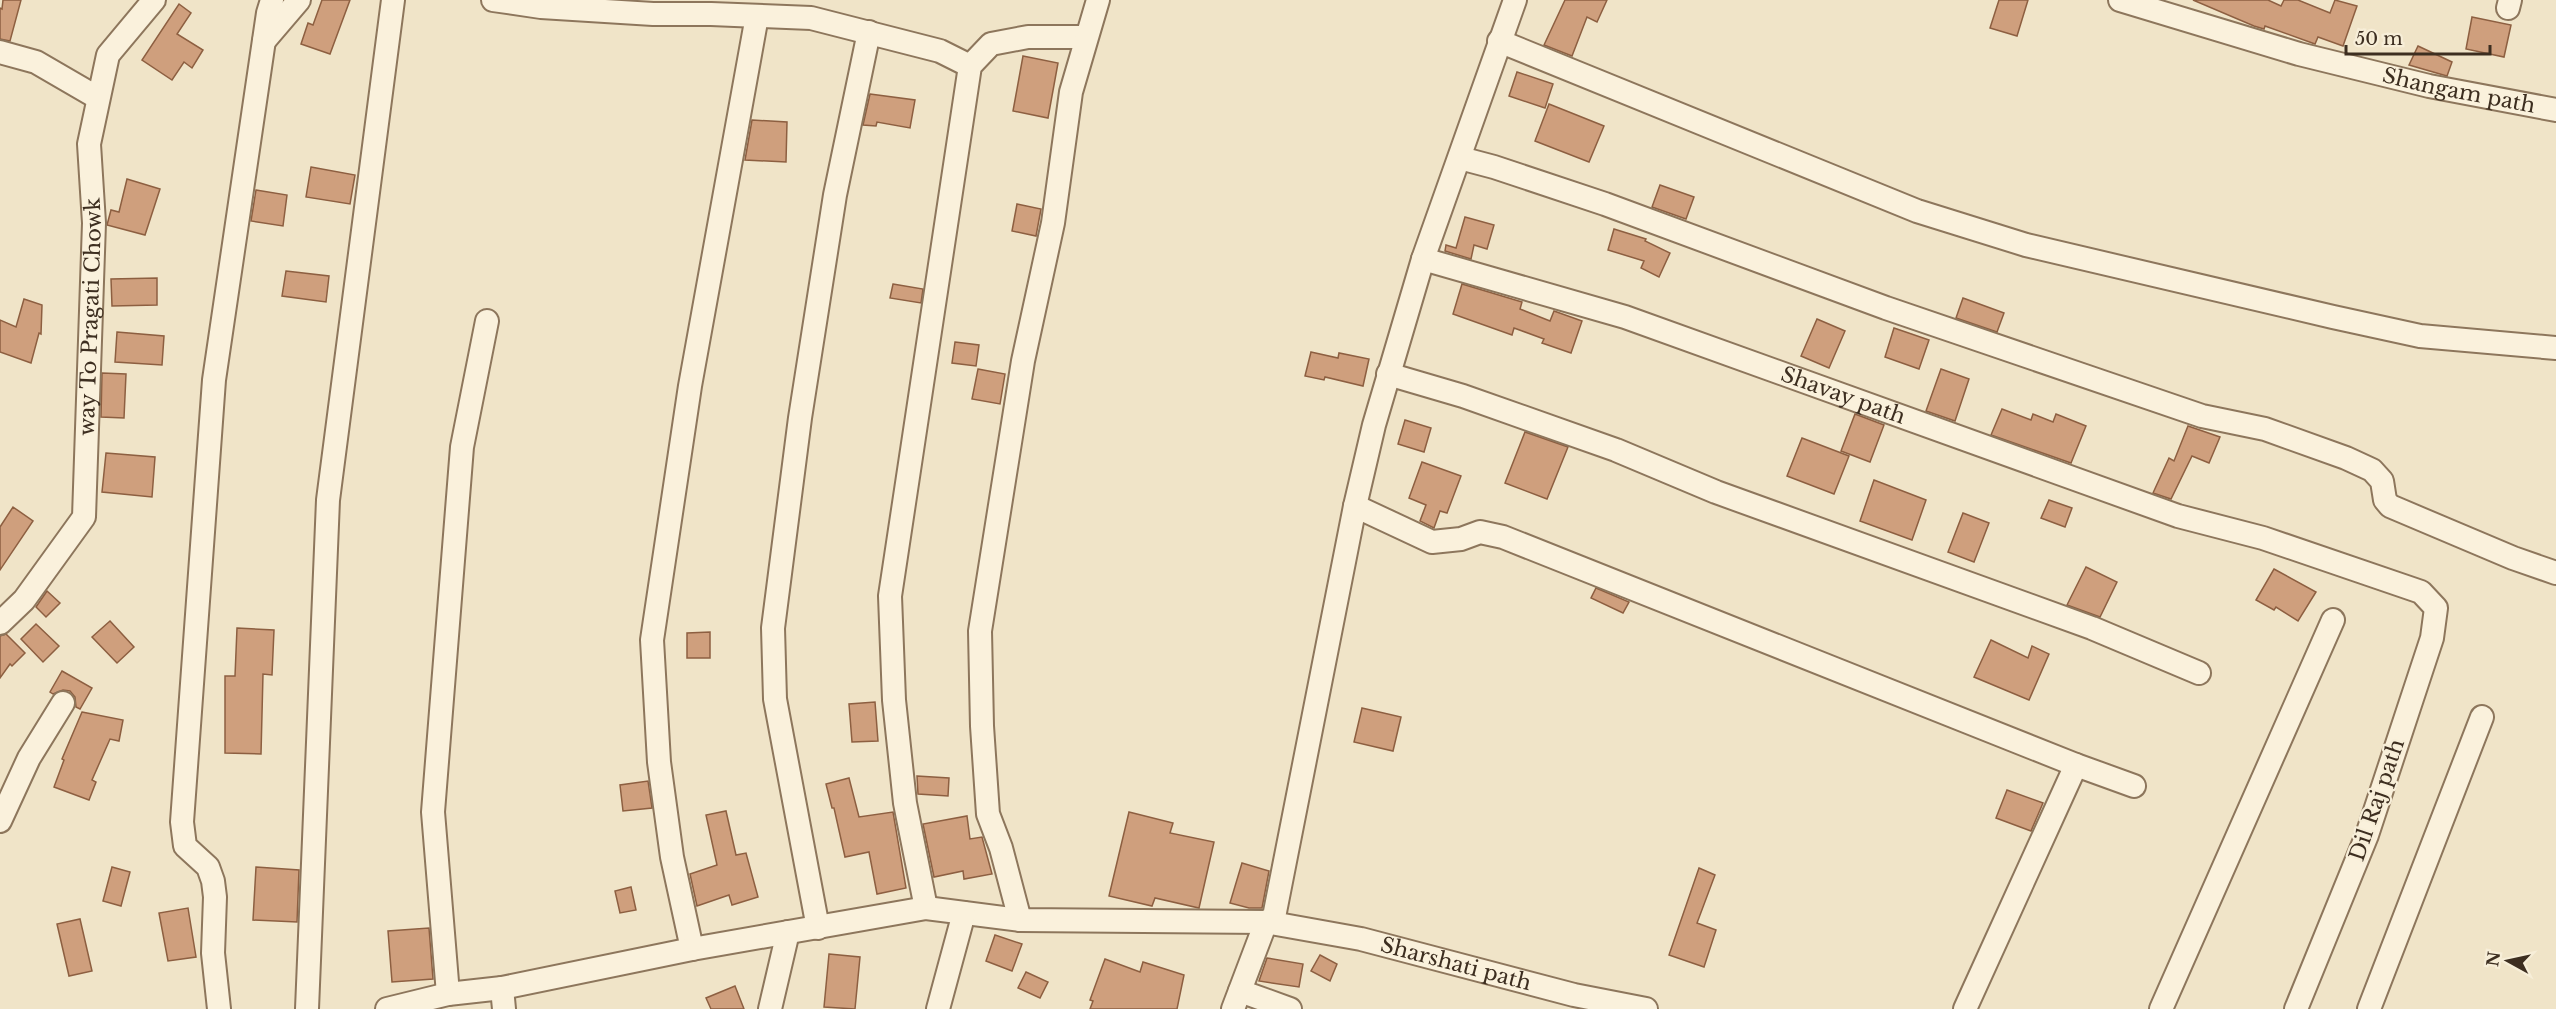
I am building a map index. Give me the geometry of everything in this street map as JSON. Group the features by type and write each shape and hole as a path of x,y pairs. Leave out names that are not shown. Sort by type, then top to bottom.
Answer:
{"street":[{"name":"way To Pragati Chowk","path":"1,621 24,600 84,517 94,223 89,144 108,55 154,0"},
{"path":"219,1009 213,953 215,897 213,881 208,867 185,846 182,822 214,380 272,0"},
{"path":"264,41 300,0"},
{"path":"307,1009 328,500 393,0"},
{"path":"494,0 541,7 652,14 711,7 757,16 812,18 940,51 970,66"},
{"path":"1020,920 1001,848 988,814 981,726 980,631 1023,361 1053,222 1071,92 1098,0"},
{"path":"1290,1009 1236,1000 1266,922 1274,917 1355,506 1388,374 1423,259 1515,0"},
{"name":"Shangam path","path":"2120,0 2299,54 2429,86 2556,110"},
{"path":"692,949 672,857 659,762 652,640 690,386 757,16"},
{"path":"818,927 775,699 773,628 800,418 833,207 869,32"},
{"path":"926,908 905,803 894,700 890,596 970,66 991,44 1028,37 1086,37"},
{"path":"1499,42 1917,211 1996,236 2190,285 2420,336 2556,348"},
{"path":"0,52 36,62 98,98"},
{"path":"1460,158 1595,201 1886,308 2202,416 2265,429 2346,458 2372,470 2382,481 2385,500 2390,506 2513,558 2556,573"},
{"name":"Shavay path","path":"1423,259 1625,317 2178,516 2263,538 2421,592"},
{"path":"448,994 433,812 462,447 487,321"},
{"path":"1388,374 1463,396 1616,450 1726,496 1866,544 1956,580 2091,628 2199,674"},
{"path":"1355,506 1432,542 1461,539 1480,532 1503,537 2134,786"},
{"name":"Dil Raj path","path":"2296,1009 2367,835 2432,638 2436,608 2421,592"},
{"path":"2161,1009 2333,620"},
{"path":"0,821 30,758 63,703"},
{"path":"2369,1009 2482,717"},
{"path":"1965,1009 2076,765"},
{"name":"Sharshati path","path":"387,1009 448,994 503,998 692,949 926,908 1020,920 1266,922 1361,939 1574,995 1646,1009"},
{"path":"938,1009 964,913"},
{"path":"770,1009 788,932"}],"building":[{"path":"3,0 21,0 10,41 0,39 0,8 2,9"},
{"path":"322,0 350,0 330,54 301,44 308,23 313,25"},
{"path":"1565,0 1607,0 1597,22 1587,17 1572,56 1544,45"},
{"path":"1999,0 2028,0 2017,36 1990,28"},
{"path":"2193,0 2268,0 2281,6 2284,0 2298,0 2330,13 2335,0 2357,6 2343,46 2318,37 2315,44 2265,26 2264,29 2254,26"},
{"path":"179,4 191,13 177,34 203,50 192,68 184,62 172,80 142,60"},
{"path":"2472,17 2511,25 2504,57 2466,49"},
{"path":"2418,46 2452,62 2447,76 2409,65"},
{"path":"1023,56 1058,63 1048,118 1013,111"},
{"path":"1517,72 1553,84 1545,108 1509,96"},
{"path":"870,94 915,100 910,128 877,122 876,126 863,125"},
{"path":"1549,104 1604,126 1589,162 1535,141"},
{"path":"752,120 787,122 786,162 745,160"},
{"path":"311,167 355,175 350,204 306,197"},
{"path":"127,179 160,189 145,235 107,225 111,210 119,212"},
{"path":"1660,185 1694,197 1686,219 1652,207"},
{"path":"256,190 287,195 283,226 251,221"},
{"path":"1017,204 1041,209 1036,236 1012,231"},
{"path":"1465,217 1494,225 1487,249 1474,245 1471,259 1445,251 1446,245 1456,248"},
{"path":"1614,229 1646,239 1645,241 1670,253 1659,277 1641,268 1644,261 1608,250"},
{"path":"286,271 329,276 326,302 282,296"},
{"path":"157,278 157,305 112,306 111,279"},
{"path":"893,284 923,289 921,303 890,298"},
{"path":"1462,284 1522,302 1520,309 1550,321 1554,311 1582,321 1571,353 1542,343 1544,339 1514,328 1512,335 1453,314"},
{"path":"1963,298 2004,313 1997,332 1956,318"},
{"path":"24,299 42,305 41,334 39,333 31,363 0,352 0,320 16,327"},
{"path":"1817,319 1845,331 1829,368 1801,356"},
{"path":"1894,328 1929,340 1919,369 1885,357"},
{"path":"117,332 164,336 162,365 115,362"},
{"path":"955,342 979,345 976,366 952,363"},
{"path":"1311,352 1338,358 1339,353 1369,359 1363,386 1325,377 1324,380 1305,376"},
{"path":"978,369 1005,374 1000,404 972,399"},
{"path":"1941,369 1969,379 1955,421 1926,411"},
{"path":"102,373 126,374 124,418 101,417"},
{"path":"2002,409 2031,420 2033,414 2053,422 2056,414 2086,426 2071,463 1991,435"},
{"path":"1855,414 1884,425 1870,462 1841,451"},
{"path":"1405,420 1431,428 1424,452 1398,444"},
{"path":"2188,426 2220,437 2209,463 2192,456 2171,499 2153,493 2169,458 2174,461"},
{"path":"1525,432 1568,447 1547,499 1505,483"},
{"path":"1802,438 1849,456 1834,494 1787,476"},
{"path":"106,453 155,457 152,497 102,492"},
{"path":"1422,462 1461,476 1447,513 1440,511 1434,528 1420,521 1426,505 1409,498"},
{"path":"1874,480 1926,500 1912,540 1860,521"},
{"path":"2049,500 2072,508 2065,527 2041,518"},
{"path":"13,507 33,521 0,570 0,527"},
{"path":"1963,513 1989,523 1974,562 1948,552"},
{"path":"2086,567 2117,582 2100,617 2067,605"},
{"path":"2274,569 2316,592 2298,621 2276,607 2274,610 2256,600"},
{"path":"1596,588 1629,602 1623,613 1591,598"},
{"path":"47,591 60,603 46,617 36,607"},
{"path":"110,621 134,647 117,663 92,637"},
{"path":"36,624 59,646 43,662 21,639"},
{"path":"237,628 274,630 272,675 263,674 261,754 225,753 225,676 235,676"},
{"path":"710,632 710,658 687,658 687,633"},
{"path":"6,634 25,653 12,666 10,664 0,678 0,636"},
{"path":"1991,640 2028,658 2032,646 2049,654 2029,700 1974,677"},
{"path":"62,671 92,688 80,709 76,707 75,697 70,691 63,690 53,694 50,692"},
{"path":"875,702 878,741 852,742 849,704"},
{"path":"1362,708 1401,717 1393,751 1354,742"},
{"path":"82,712 123,720 119,741 110,739 92,780 96,782 89,800 54,787 64,760 62,759"},
{"path":"917,776 949,778 948,796 918,794"},
{"path":"849,778 859,817 893,812 906,888 877,894 869,852 845,857 826,784"},
{"path":"648,781 652,808 623,811 620,785"},
{"path":"2007,790 2043,803 2031,831 1996,818"},
{"path":"726,811 736,855 746,853 758,897 732,905 729,895 697,906 690,874 717,865 706,815"},
{"path":"1129,812 1173,823 1170,833 1214,842 1199,908 1155,898 1152,906 1109,896"},
{"path":"967,816 970,839 982,837 992,874 964,879 963,871 934,877 923,824"},
{"path":"1242,863 1269,871 1262,908 1249,908 1230,903"},
{"path":"112,867 130,872 121,906 103,901"},
{"path":"256,867 299,870 297,922 253,920"},
{"path":"1699,868 1715,875 1697,923 1716,930 1704,967 1669,955"},
{"path":"631,887 636,910 620,913 615,891"},
{"path":"188,908 196,957 168,961 159,913"},
{"path":"80,919 92,971 69,976 57,924"},
{"path":"429,928 433,979 392,982 388,931"},
{"path":"995,935 1022,944 1012,971 986,961"},
{"path":"829,954 860,957 855,1009 824,1007"},
{"path":"1320,955 1337,964 1330,981 1311,971"},
{"path":"1267,958 1303,964 1299,987 1259,981"},
{"path":"1105,959 1140,972 1143,962 1184,975 1177,1009 1090,1009 1093,1001 1090,1000"},
{"path":"1026,972 1048,982 1040,998 1018,988"},
{"path":"735,986 744,1009 711,1009 706,998"}]}
